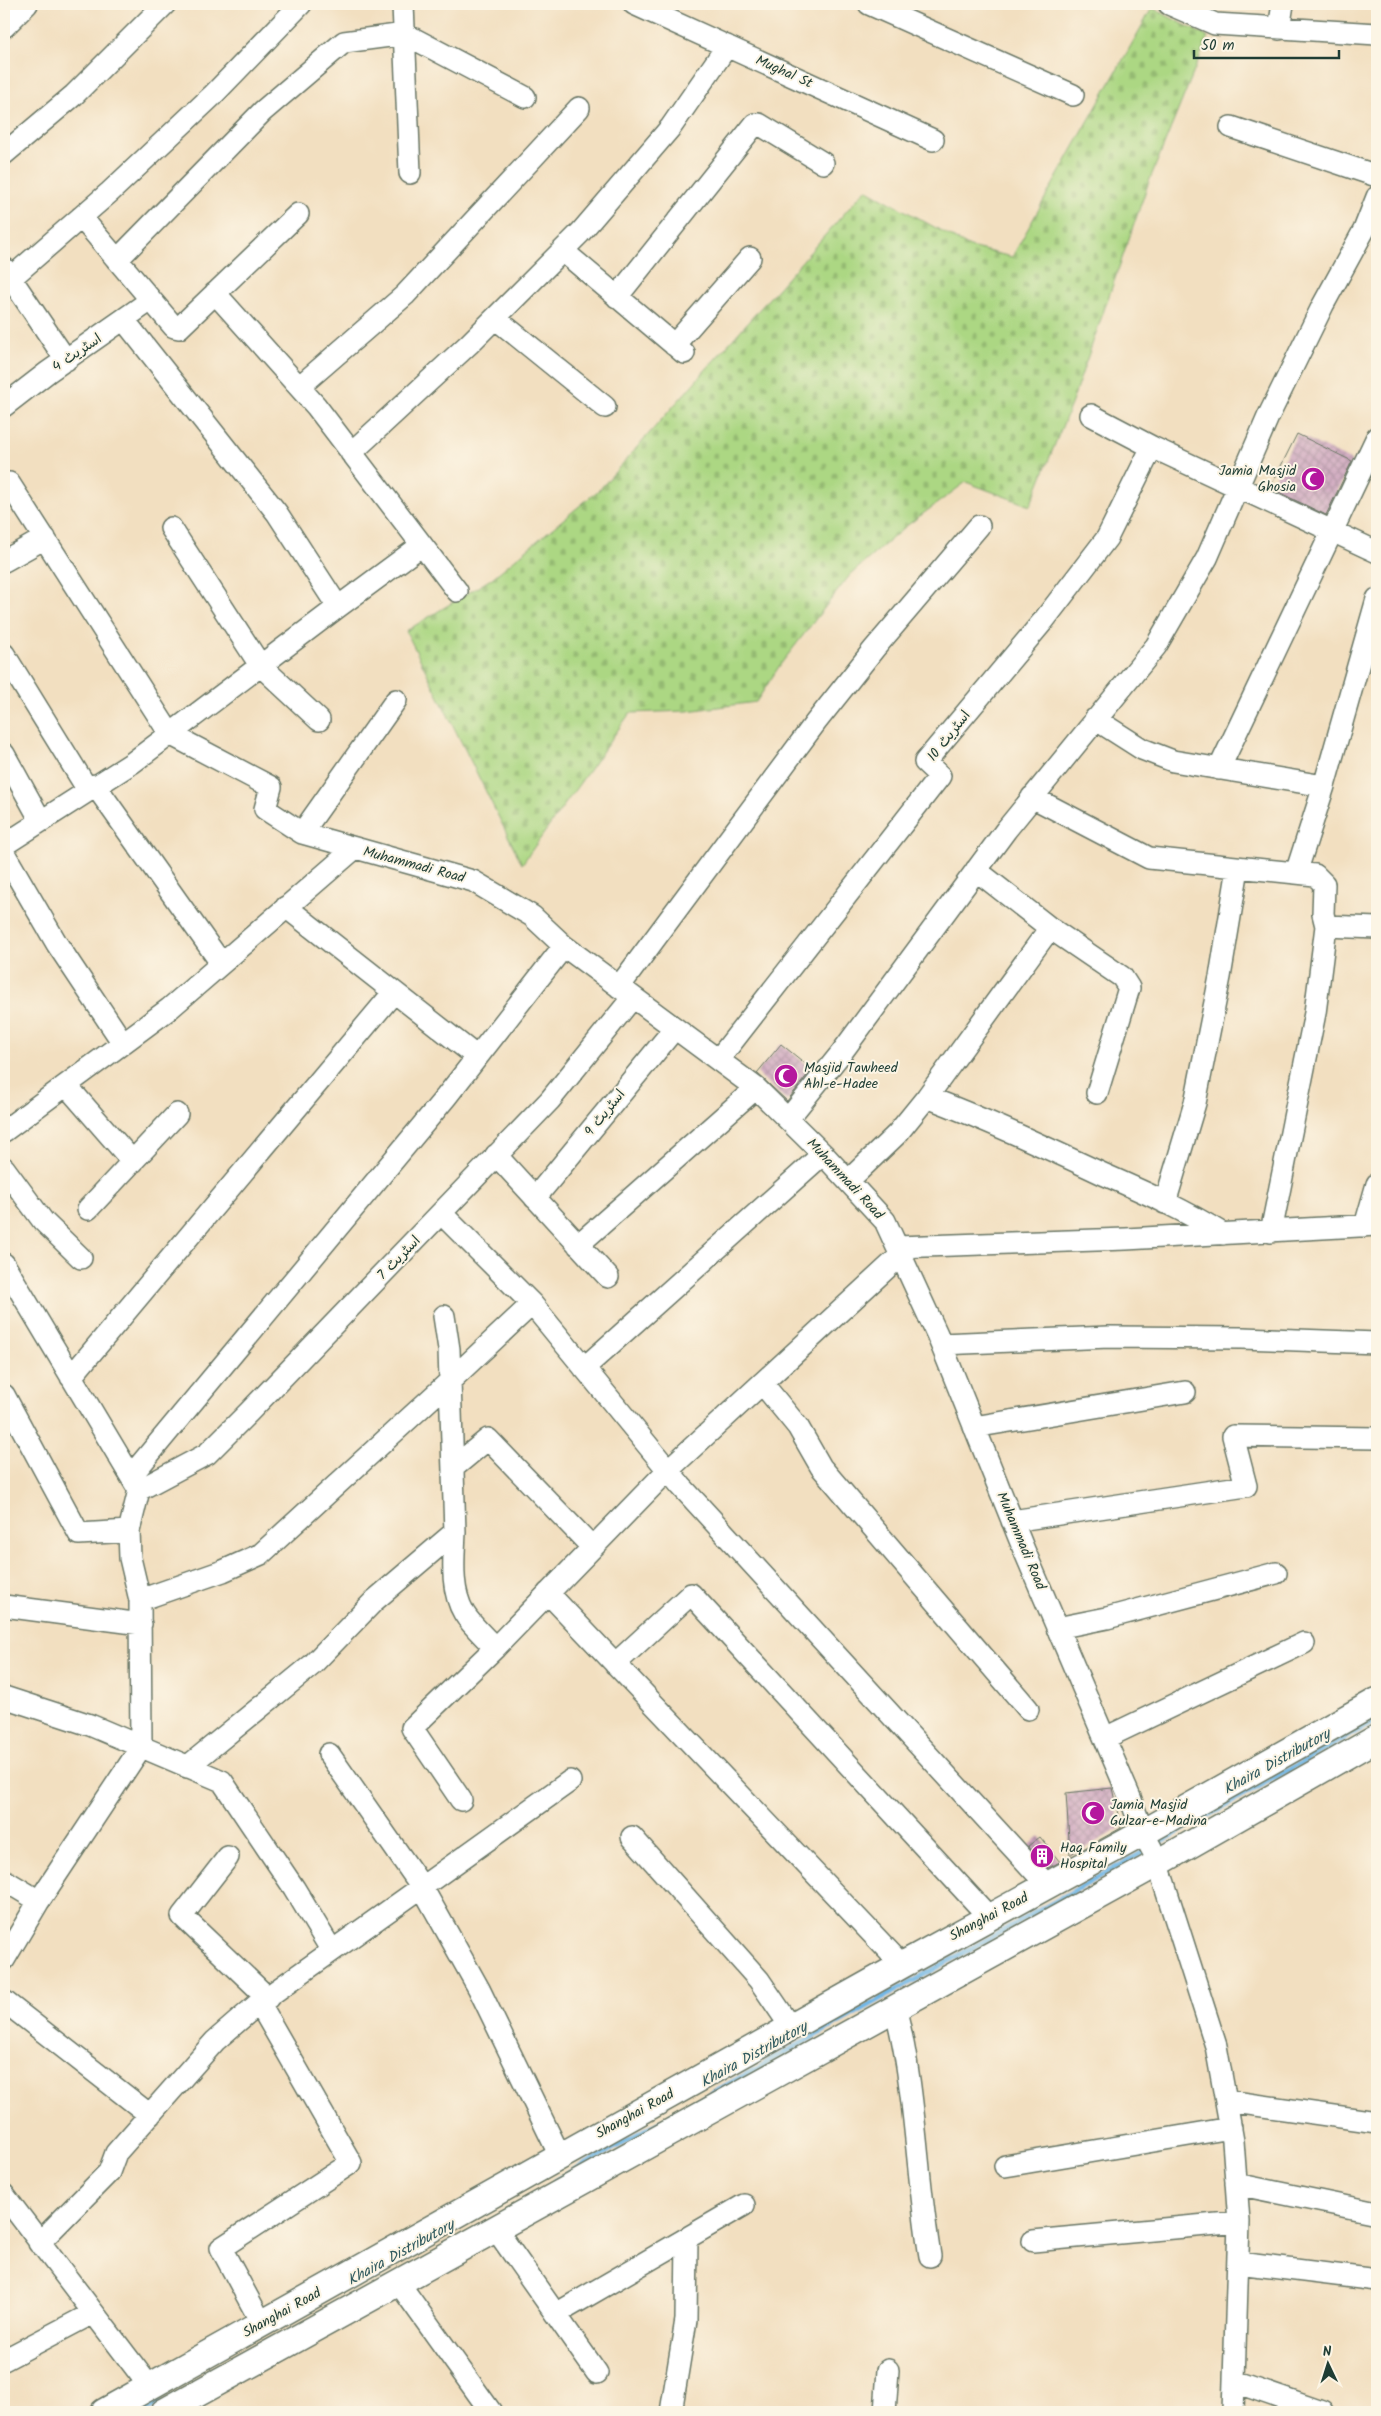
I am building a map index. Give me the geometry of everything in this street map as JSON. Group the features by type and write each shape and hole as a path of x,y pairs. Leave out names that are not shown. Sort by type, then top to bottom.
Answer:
{"main road":[{"name":"Shanghai Road","path":"164,2412 895,2006 1151,1848 1377,1701"},
{"name":"Shanghai Road","path":"104,2412 989,1917 1048,1886 1151,1848 1377,1738"}],"street":[{"path":"4,26 28,4"},
{"path":"4,154 74,95 165,4"},
{"path":"66,360 7,273 81,217 212,96 301,4"},
{"path":"403,4 410,173"},
{"name":"Mughal St","path":"634,4 933,140"},
{"path":"869,4 1073,95"},
{"path":"1171,4 1216,24 1377,34"},
{"path":"1279,29 1282,4"},
{"path":"117,260 263,111 344,42 404,34 525,97"},
{"path":"351,453 495,318 580,233 671,127 727,46"},
{"path":"299,387 405,294 579,108"},
{"path":"617,297 755,124 759,124 823,163"},
{"path":"1231,127 1377,176"},
{"path":"788,1119 842,1052 1032,797 1156,646 1207,558 1268,417 1323,305 1364,230 1377,198"},
{"path":"81,217 174,327 179,328 298,214"},
{"path":"562,251 679,349 750,258"},
{"path":"214,293 299,387 457,590"},
{"name":"اسٹریٹ 4","path":"4,406 151,300"},
{"path":"495,318 605,407"},
{"path":"124,320 276,514 338,607"},
{"path":"1091,415 1152,447 1377,552"},
{"path":"1219,769 1377,437"},
{"name":"اسٹریٹ 10","path":"718,1060 940,776 925,762 1044,620 1107,538 1152,447"},
{"path":"4,483 10,483 170,734"},
{"name":"اسٹریٹ 7","path":"135,1483 207,1454 442,1214 550,1100 816,722 874,649 979,526"},
{"path":"171,528 260,666 318,720"},
{"path":"4,561 45,538"},
{"path":"4,845 132,763 422,545"},
{"path":"1296,874 1324,786 1377,598"},
{"path":"6,661 92,788 222,963"},
{"path":"302,833 396,700"},
{"path":"1095,719 1142,749 1173,761 1324,786"},
{"name":"Muhammadi Road","path":"170,734 271,787 265,809 302,833 473,881 532,916 564,946 756,1088 823,1154 885,1221 941,1344 1012,1521 1151,1848 1216,2046 1231,2128 1239,2222 1233,2412"},
{"path":"4,754 41,821"},
{"path":"1032,797 1150,858 1315,875 1324,884 1323,914 1326,926 1315,1013 1271,1232"},
{"path":"4,1131 169,1009 354,849"},
{"path":"4,853 57,944 123,1043"},
{"path":"1165,1203 1195,1103 1220,976 1238,868"},
{"path":"976,870 1050,928 1122,977 1128,988 1097,1092"},
{"path":"286,907 477,1057"},
{"path":"1326,926 1377,928"},
{"path":"848,1181 897,1134 927,1097 1050,928"},
{"path":"4,1960 39,1901 141,1747 140,1600 130,1558 129,1531 135,1483 564,946"},
{"path":"71,1377 394,992"},
{"name":"اسٹریٹ 9","path":"535,1198 675,1028"},
{"path":"66,1085 133,1162"},
{"path":"578,1245 756,1088"},
{"path":"927,1097 987,1120 1202,1220 1223,1234"},
{"path":"88,1209 177,1114"},
{"path":"584,1368 823,1154"},
{"path":"496,1155 608,1277"},
{"path":"4,1168 43,1221 81,1258"},
{"path":"461,1800 412,1728 494,1648 668,1470 762,1383 899,1251 1371,1225 1377,1184"},
{"path":"442,1214 532,1304 668,1470 1048,1886"},
{"path":"4,1264 135,1483"},
{"path":"140,1600 223,1571 260,1554 532,1304"},
{"path":"444,1316 449,1348 455,1532 453,1568 457,1596 464,1613 494,1648"},
{"path":"941,1344 1109,1337 1242,1338 1377,1343"},
{"path":"762,1383 798,1427 821,1467 1028,1709"},
{"path":"974,1427 1185,1392"},
{"path":"4,1395 78,1534 129,1531"},
{"path":"1012,1521 1246,1486 1233,1436 1377,1438"},
{"path":"453,1468 488,1439 592,1547"},
{"path":"188,1767 312,1665 375,1600 455,1532"},
{"path":"1057,1628 1107,1618 1276,1573"},
{"path":"548,1593 902,1965"},
{"path":"615,1664 691,1594 989,1917"},
{"path":"4,1606 141,1624"},
{"path":"1105,1738 1304,1643"},
{"path":"4,1697 90,1726 222,1781 294,1888 332,1951"},
{"path":"329,1754 422,1887 479,1989 560,2156"},
{"path":"39,2243 109,2172 116,2153 215,2040 264,2000 570,1781"},
{"path":"632,1837 759,1980 791,2027"},
{"path":"228,1857 182,1916 264,2000 351,2163 221,2248 262,2324"},
{"path":"4,1880 39,1901"},
{"path":"4,2001 150,2114"},
{"path":"895,2006 910,2076 925,2226 930,2256"},
{"path":"1226,2101 1377,2122"},
{"path":"1005,2166 1231,2128"},
{"path":"1236,2184 1377,2213"},
{"path":"4,2195 150,2387"},
{"path":"556,2314 744,2205"},
{"path":"1033,2241 1239,2222"},
{"path":"495,2228 597,2373"},
{"path":"671,2412 686,2320 687,2238"},
{"path":"1238,2263 1377,2280"},
{"path":"398,2282 491,2412"},
{"path":"4,2360 93,2313"},
{"path":"885,2412 888,2370"},
{"path":"1235,2382 1322,2412"}],"green space":[{"path":"1152,8 1208,37 1148,184 1072,402 1030,506 966,482 905,527 850,575 780,665 756,702 687,711 630,713 522,864 406,631 491,579 600,489 866,189 970,247 1012,257"}],"building":[{"name":"Jamia Masjid Ghosia","path":"1297,434 1352,461 1326,515 1270,488"},
{"name":"Masjid Tawheed Ahl-e-Hadee","path":"781,1044 812,1069 787,1101 757,1073"},
{"name":"Jamia Masjid Gulzar-e-Madina","path":"1112,1788 1121,1828 1083,1849 1081,1847 1070,1855 1066,1793"},
{"name":"Haq Family Hospital","path":"1040,1837 1060,1862 1048,1868 1028,1846"}],"waterway":[{"name":"Khaira Distributory","path":"1155,1845 1377,1720"},
{"name":"Khaira Distributory","path":"555,2181 1147,1850"},
{"name":"Khaira Distributory","path":"143,2412 159,2403"}],"place":[{"name":"Jamia Masjid Ghosia","path":"1313,479"},
{"name":"Masjid Tawheed Ahl-e-Hadee","path":"786,1076"},
{"name":"Jamia Masjid Gulzar-e-Madina","path":"1093,1813"},
{"name":"Haq Family Hospital","path":"1042,1856"}]}
